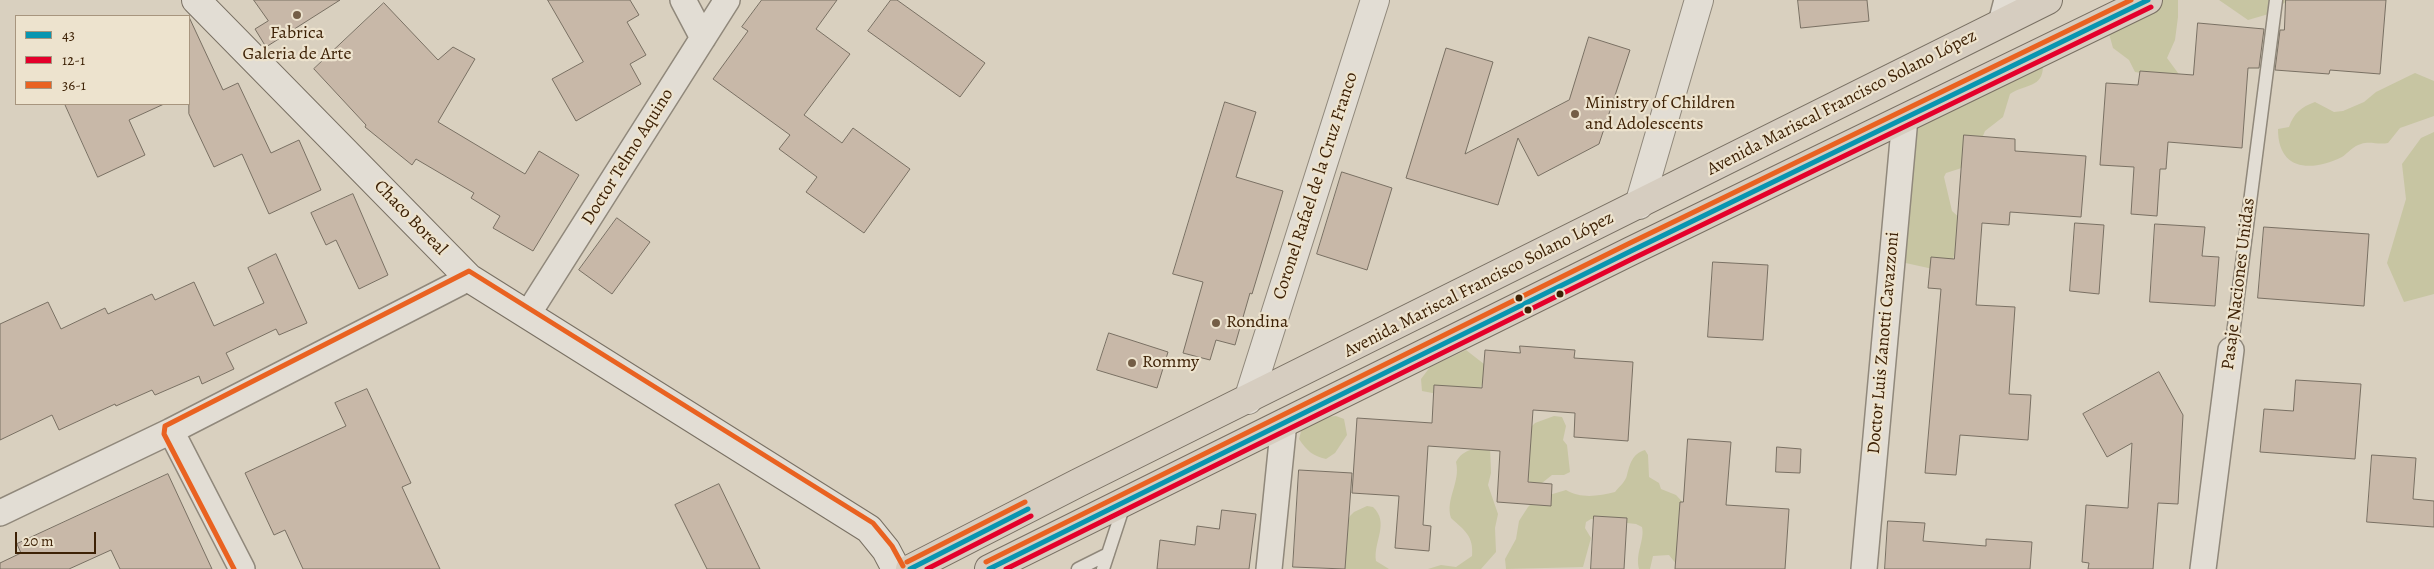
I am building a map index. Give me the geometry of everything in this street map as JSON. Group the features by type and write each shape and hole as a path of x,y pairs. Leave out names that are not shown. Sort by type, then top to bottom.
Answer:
{"highway":[{"name":"Avenida Mariscal Francisco Solano López","path":"910,569 1639,205 2004,12 2048,0"},
{"name":"Avenida Mariscal Francisco Solano López","path":"989,569 1284,422 2148,0"}],"main road":[{"name":"Chaco Boreal","path":"196,0 469,278 869,529 886,550 896,569"},
{"name":"Coronel Rafael de la Cruz Franco","path":"1248,400 1375,0"},
{"path":"1639,205 1700,0"}],"street":[{"path":"683,0 703,38"},
{"name":"Doctor Telmo Aquino","path":"528,314 727,0"},
{"name":"Doctor Luis Zanotti Cavazzoni","path":"1864,569 1905,118"},
{"path":"0,513 171,431 469,278"},
{"name":"Pasaje Naciones Unidas","path":"2203,569 2231,350"},
{"path":"1269,569 1284,422"},
{"path":"171,431 242,569"}],"lane":[{"name":"Pasaje Naciones Unidas","path":"2231,350 2276,0"},
{"path":"1104,569 1126,501"},
{"path":"1078,569 1108,554"}],"shaded area":[{"path":"2152,0 2178,0 2175,40 2167,58 2178,73 2179,79 2135,72 2129,60 2113,48 2108,30"},
{"path":"2219,0 2288,0 2272,13 2248,20"},
{"path":"2043,66 2042,73 2037,82 2010,94 2003,117 1985,131 1971,165 1946,173 1944,177 1952,211 1962,220 1952,264 1933,269 1901,262 1913,124"},
{"path":"2415,73 2434,81 2434,116 2400,128 2388,143 2361,144 2342,157 2319,165 2308,166 2298,164 2290,160 2284,153 2279,143 2278,129 2289,127 2296,114 2306,106 2315,102 2334,112 2343,111 2364,102 2376,92"},
{"path":"2434,132 2434,294 2404,302 2387,263 2406,199 2402,164 2421,138"},
{"path":"1466,350 1484,364 1484,381 1478,392 1443,395 1422,391 1421,379 1430,367"},
{"path":"1336,416 1344,419 1347,435 1335,453 1326,459 1314,455 1299,439 1302,428 1326,417"},
{"path":"1554,416 1562,417 1566,426 1563,440 1567,445 1570,472 1564,475 1552,475 1542,483 1533,484 1526,479 1527,431 1535,423"},
{"path":"1490,446 1491,473 1488,485 1498,514 1495,528 1496,552 1481,569 1428,569 1441,565 1456,567 1472,556 1470,538 1451,518 1450,504 1456,477 1456,462 1466,452"},
{"path":"1645,450 1648,455 1649,477 1659,483 1661,489 1676,495 1688,508 1677,565 1669,555 1653,556 1650,569 1639,569 1638,558 1643,532 1642,527 1636,524 1591,519 1586,522 1585,528 1591,538 1583,567 1506,569 1505,559 1516,539 1519,521 1536,499 1566,490 1584,496 1615,492 1625,479 1634,457"},
{"path":"1367,506 1373,507 1378,513 1381,526 1376,561 1389,569 1330,569 1329,562 1350,516"}],"building":[{"name":"Fabrica Galeria de Arte","path":"254,0 340,0 266,47 255,29 268,21"},
{"path":"548,0 630,0 639,15 627,22 646,55 630,64 641,84 576,121 552,79 583,62"},
{"path":"762,0 837,0 816,29 850,54 804,115 842,143 853,128 910,169 864,233 806,192 817,177 779,149 790,135 713,79 748,31 742,27"},
{"path":"891,0 897,0 985,63 960,97 868,31"},
{"path":"1798,0 1867,0 1869,21 1801,28"},
{"path":"2286,0 2386,0 2380,74 2330,70 2329,74 2275,70 2280,30 2284,30"},
{"path":"384,3 438,60 453,47 475,59 438,122 525,174 539,151 579,175 533,251 493,228 500,216 471,198 474,193 416,159 412,165 365,127 366,125 314,69"},
{"path":"190,19 223,90 238,83 271,153 299,140 321,190 269,214 242,154 214,167 189,114"},
{"path":"2198,23 2264,29 2259,68 2248,68 2242,148 2168,142 2166,169 2160,169 2157,216 2131,214 2134,167 2100,165 2106,83 2138,85 2140,71 2193,75"},
{"path":"1589,37 1630,50 1599,144 1538,176 1518,138 1498,205 1406,178 1446,48 1493,62 1465,154 1569,100"},
{"path":"1225,102 1256,112 1236,177 1283,191 1235,345 1216,340 1210,360 1183,353 1203,282 1173,274"},
{"path":"65,105 162,105 129,120 145,155 98,177"},
{"path":"1964,135 2015,139 2015,151 2086,156 2081,217 2010,212 2009,225 1982,223 1976,305 2015,307 2009,394 2031,395 2028,440 1960,435 1956,475 1925,473 1941,289 1928,288 1931,257 1954,259"},
{"path":"1342,172 1392,188 1367,270 1317,254"},
{"path":"353,194 388,275 359,289 336,240 326,245 311,213"},
{"path":"617,218 650,242 612,294 579,270"},
{"path":"2075,223 2104,225 2099,294 2070,291"},
{"path":"2155,224 2205,227 2202,256 2219,257 2215,306 2150,302"},
{"path":"2264,227 2369,234 2364,306 2258,298"},
{"path":"276,254 307,323 279,335 276,329 226,353 234,369 202,384 199,376 155,395 152,390 116,406 115,404 59,430 52,415 0,440 0,324 48,302 61,329 105,308 108,314 152,294 155,300 194,282 214,326 264,303 248,268"},
{"path":"1713,262 1768,265 1763,340 1708,337"},
{"name":"Rommy","path":"1109,333 1168,352 1157,388 1097,370"},
{"path":"1520,346 1575,350 1574,358 1633,362 1628,441 1574,437 1575,413 1533,410 1528,482 1552,484 1551,506 1497,502 1500,451 1428,446 1423,525 1431,526 1429,551 1395,548 1399,496 1352,493 1357,418 1432,423 1434,385 1482,388 1485,350 1520,353"},
{"path":"2159,372 2183,415 2178,504 2158,503 2153,569 2088,569 2089,563 2082,562 2086,505 2128,508 2132,443 2107,457 2083,414"},
{"path":"2296,380 2361,384 2355,459 2260,452 2264,409 2293,411"},
{"path":"367,389 411,483 402,487 440,569 303,569 285,530 274,535 245,473 346,426 335,403"},
{"path":"1688,439 1731,442 1726,505 1789,509 1785,569 1675,569 1680,502 1683,502"},
{"path":"1777,447 1801,449 1800,473 1776,472"},
{"path":"2372,455 2416,458 2413,499 2434,501 2434,527 2367,522"},
{"path":"1299,470 1352,473 1345,569 1293,567"},
{"path":"168,474 212,569 120,569 111,550 69,569 0,569 0,563 21,553 17,544"},
{"path":"719,484 760,569 707,569 675,505"},
{"path":"1222,510 1256,514 1249,569 1157,569 1160,540 1195,545 1197,526 1219,529"},
{"path":"1594,516 1627,518 1624,569 1591,569"},
{"path":"1888,521 1925,523 1923,541 1986,546 1986,539 2032,542 2030,569 1885,569"}],"transit line":[{"name":"36-1","path":"986,562 1628,244 2131,0"},
{"name":"43","path":"989,569 1631,251 2148,0"},
{"name":"12-1","path":"1006,569 1634,258 2151,7"},
{"name":"36-1","path":"234,569 164,434 165,426 469,271 873,523 892,546 903,566"},
{"name":"36-1","path":"907,562 1025,502"},
{"name":"43","path":"910,569 1028,509"},
{"name":"12-1","path":"927,569 1031,516"}],"place":[{"name":"Fabrica Galeria de Arte","path":"297,15"},
{"name":"Ministry of Children and Adolescents","path":"1575,114"},
{"name":"Rondina","path":"1216,323"},
{"name":"Rommy","path":"1132,363"}]}
